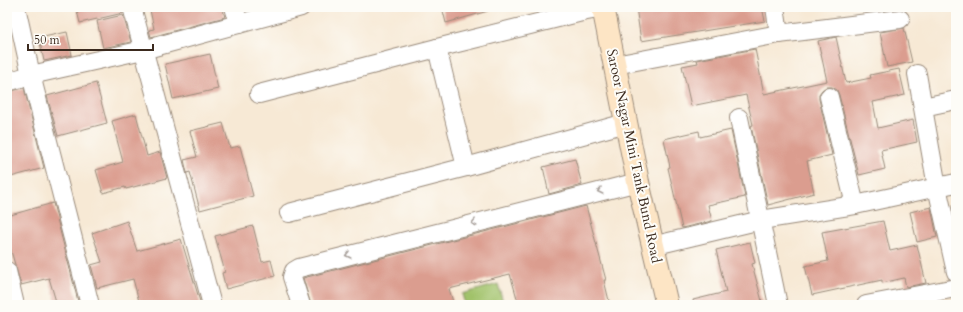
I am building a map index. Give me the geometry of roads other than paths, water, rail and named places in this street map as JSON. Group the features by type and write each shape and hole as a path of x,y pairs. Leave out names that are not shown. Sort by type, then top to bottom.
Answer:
{"main road":[{"name":"Saroor Nagar Mini Tank Bund Road","path":"603,8 638,182 667,305"}],"street":[{"path":"16,7 31,75 90,305"},
{"path":"132,7 212,305"},
{"path":"7,82 31,75 143,50 237,16 301,7"},
{"path":"775,7 779,34"},
{"path":"259,94 437,48 603,8"},
{"path":"615,65 779,34 900,19"},
{"path":"437,48 466,167"},
{"path":"917,74 937,187 956,272"},
{"path":"829,97 855,205"},
{"path":"923,107 956,100"},
{"path":"739,118 778,305"},
{"path":"289,213 466,167 626,123"},
{"path":"301,305 292,277 294,271 299,268 638,182"},
{"path":"652,246 760,220 855,205 956,183"},
{"path":"7,271 15,305"},
{"path":"869,305 956,288"}]}
